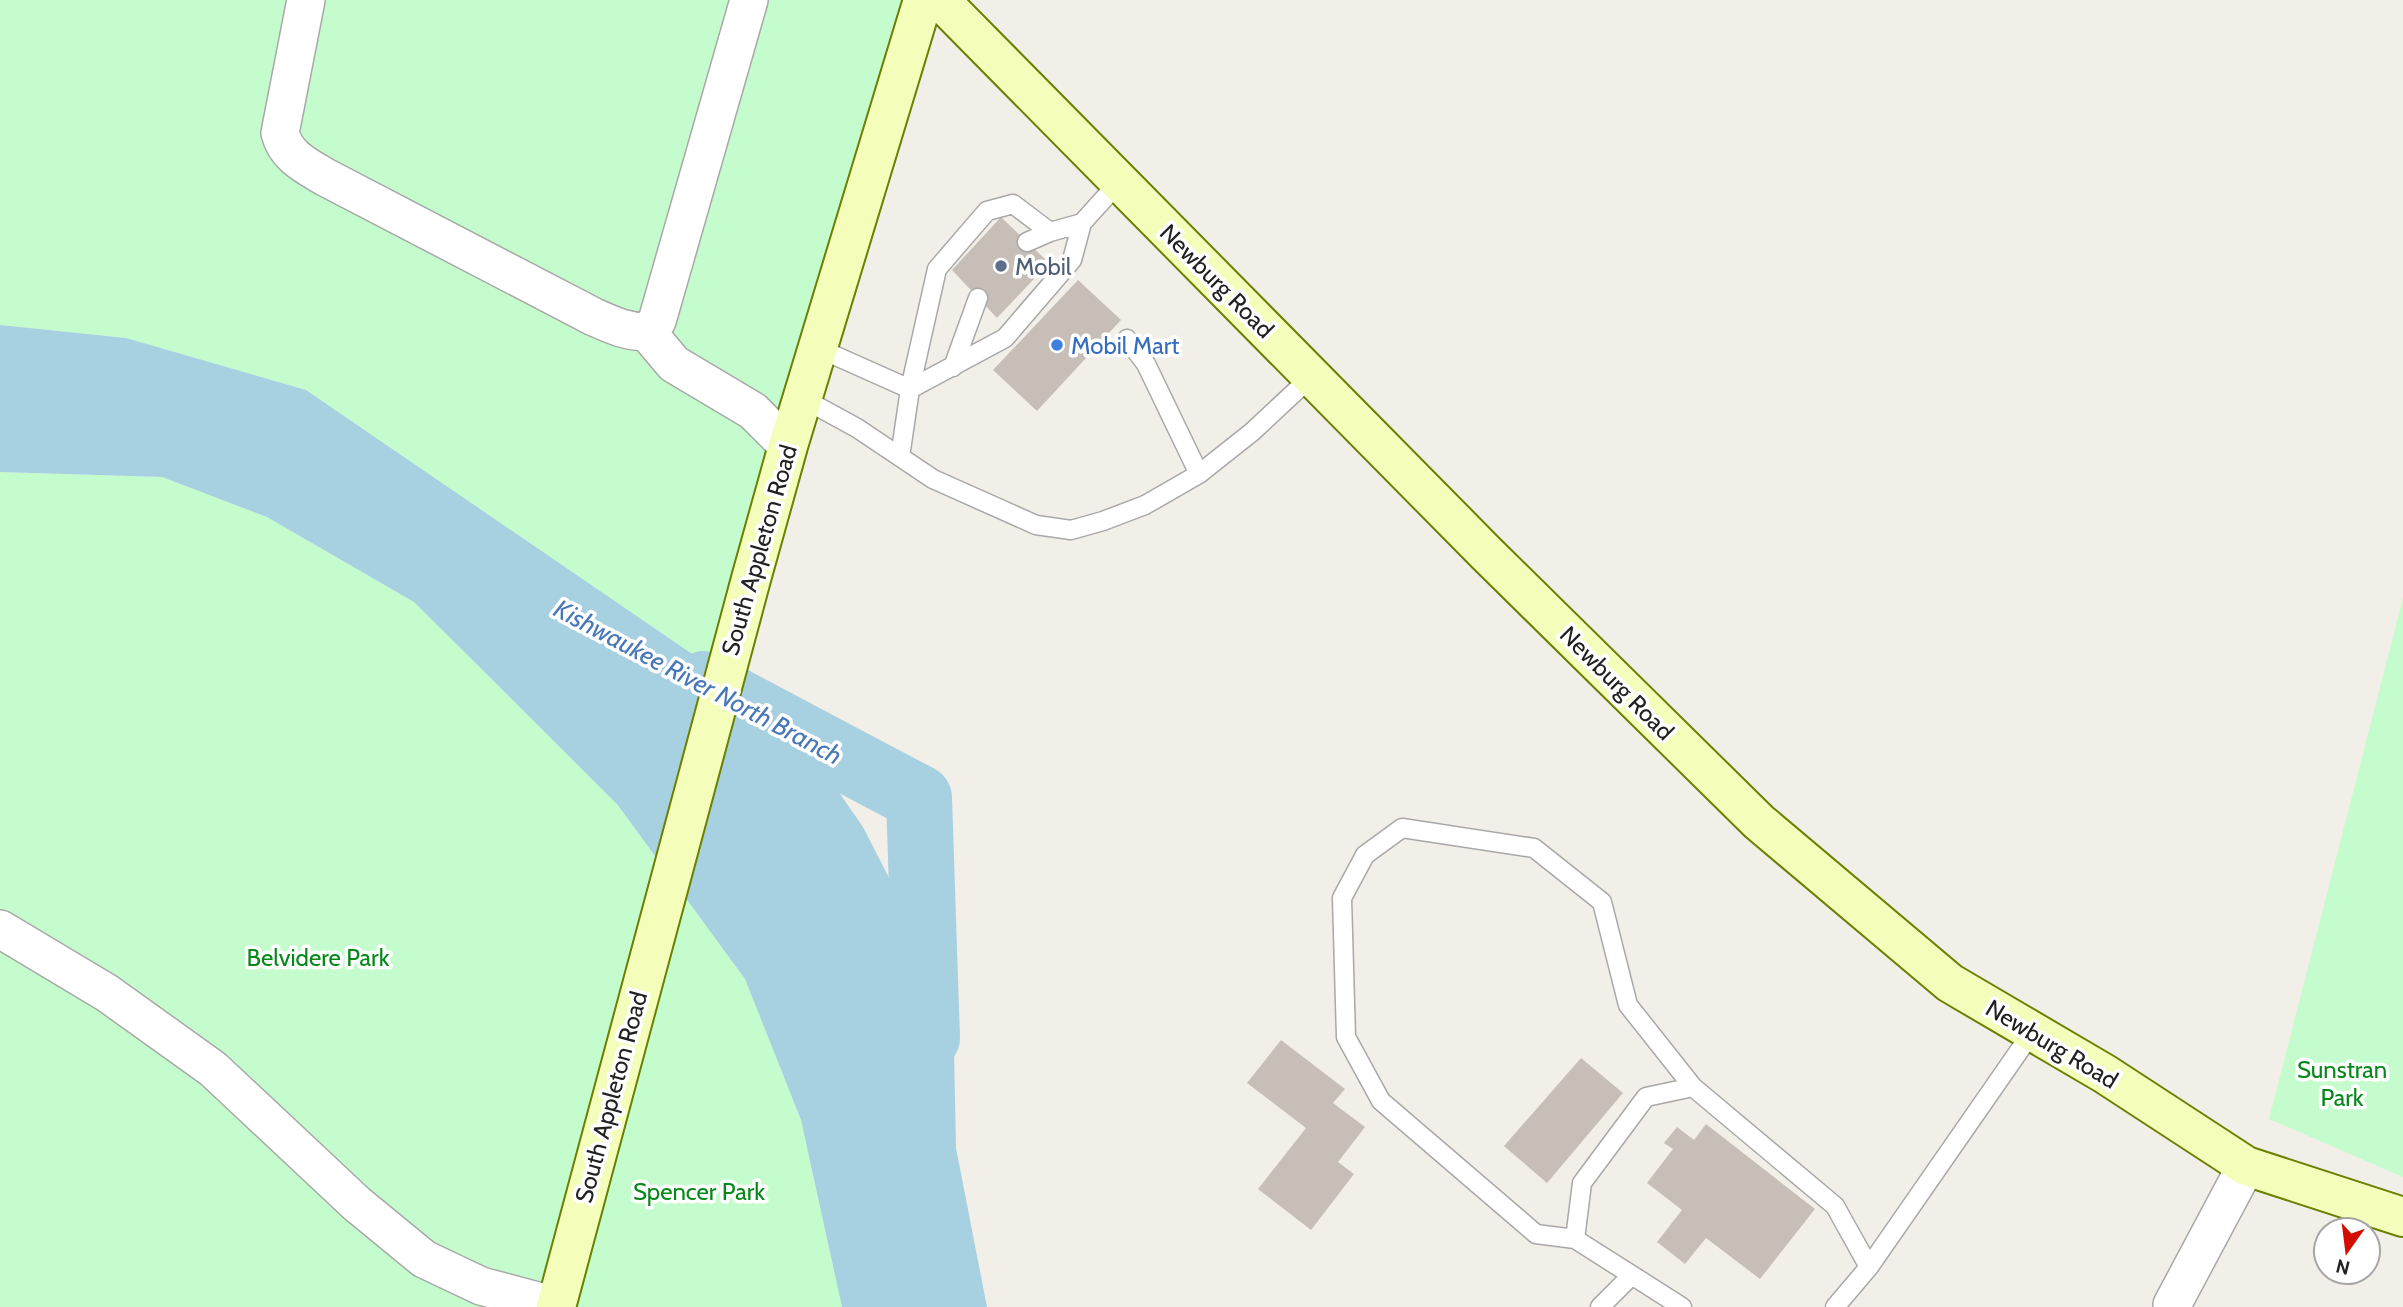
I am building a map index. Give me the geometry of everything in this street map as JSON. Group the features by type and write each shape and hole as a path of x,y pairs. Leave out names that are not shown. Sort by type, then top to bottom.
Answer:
{"main road":[{"name":"South Appleton Road","path":"556,1307 656,925 788,446 923,0"},
{"name":"Newburg Road","path":"940,0 1119,183 1759,822 1950,983 2105,1074 2246,1166 2403,1217"}],"street":[{"path":"306,0 280,133 284,147 298,160 325,177 594,317 622,330 647,332 674,364 753,411 788,446"},
{"path":"647,332 657,321 749,0"},
{"path":"0,929 107,993 213,1069 357,1204 424,1259 481,1286 556,1307"},
{"path":"2172,1306 2246,1166"}],"lane":[{"path":"910,389 1005,338 1072,260 1082,223 1119,183"},
{"path":"900,457 910,389 937,270 986,211 1013,204 1050,232"},
{"path":"1027,242 1082,223"},
{"path":"953,367 978,298"},
{"path":"1127,339 1146,364 1199,474"},
{"path":"818,348 910,389"},
{"path":"802,398 857,428 933,479 1036,525 1070,530 1104,521 1145,505 1199,474 1252,432 1312,376"},
{"path":"1682,1307 1574,1239 1536,1234 1381,1101 1346,1037 1342,898 1366,855 1402,828 1534,848 1602,902 1628,1005 1693,1087 1835,1206 1869,1267"},
{"path":"1838,1306 1869,1267 2033,1031"},
{"path":"1574,1239 1582,1183 1646,1097 1693,1087"},
{"path":"1600,1307 1632,1275"}],"green space":[{"path":"0,0 923,0 717,671 306,390 126,338 0,325"},
{"name":"Belvidere Park","path":"0,472 162,477 267,517 414,602 617,804 745,979 801,1120 842,1307 0,1307"},
{"name":"Sunstran Park","path":"2403,598 2403,1177 2269,1119"}],"water":[{"path":"0,325 126,338 306,390 717,671 807,746 863,827 953,1003 956,1148 987,1307 842,1307 801,1120 745,979 617,804 414,602 267,517 162,477 0,472"}],"building":[{"name":"Mobil","path":"1001,217 1049,263 997,318 952,270"},
{"name":"Mobil Mart","path":"1078,280 1121,320 1037,411 993,370"},
{"path":"1281,1040 1345,1089 1333,1103 1365,1127 1338,1162 1354,1174 1311,1230 1258,1189 1306,1128 1247,1083"},
{"path":"1581,1058 1623,1093 1547,1183 1504,1146"},
{"path":"1706,1124 1815,1209 1760,1279 1706,1238 1685,1264 1657,1242 1682,1210 1647,1183 1673,1149 1664,1143 1677,1127 1694,1140"}],"waterway":[{"name":"Kishwaukee River North Branch","path":"704,684 919,798 927,1038"}],"place":[{"name":"Mobil","path":"1001,266"},
{"name":"Mobil Mart","path":"1057,345"}],"park label":[{"name":"Spencer Park","path":"699,1191"}]}
